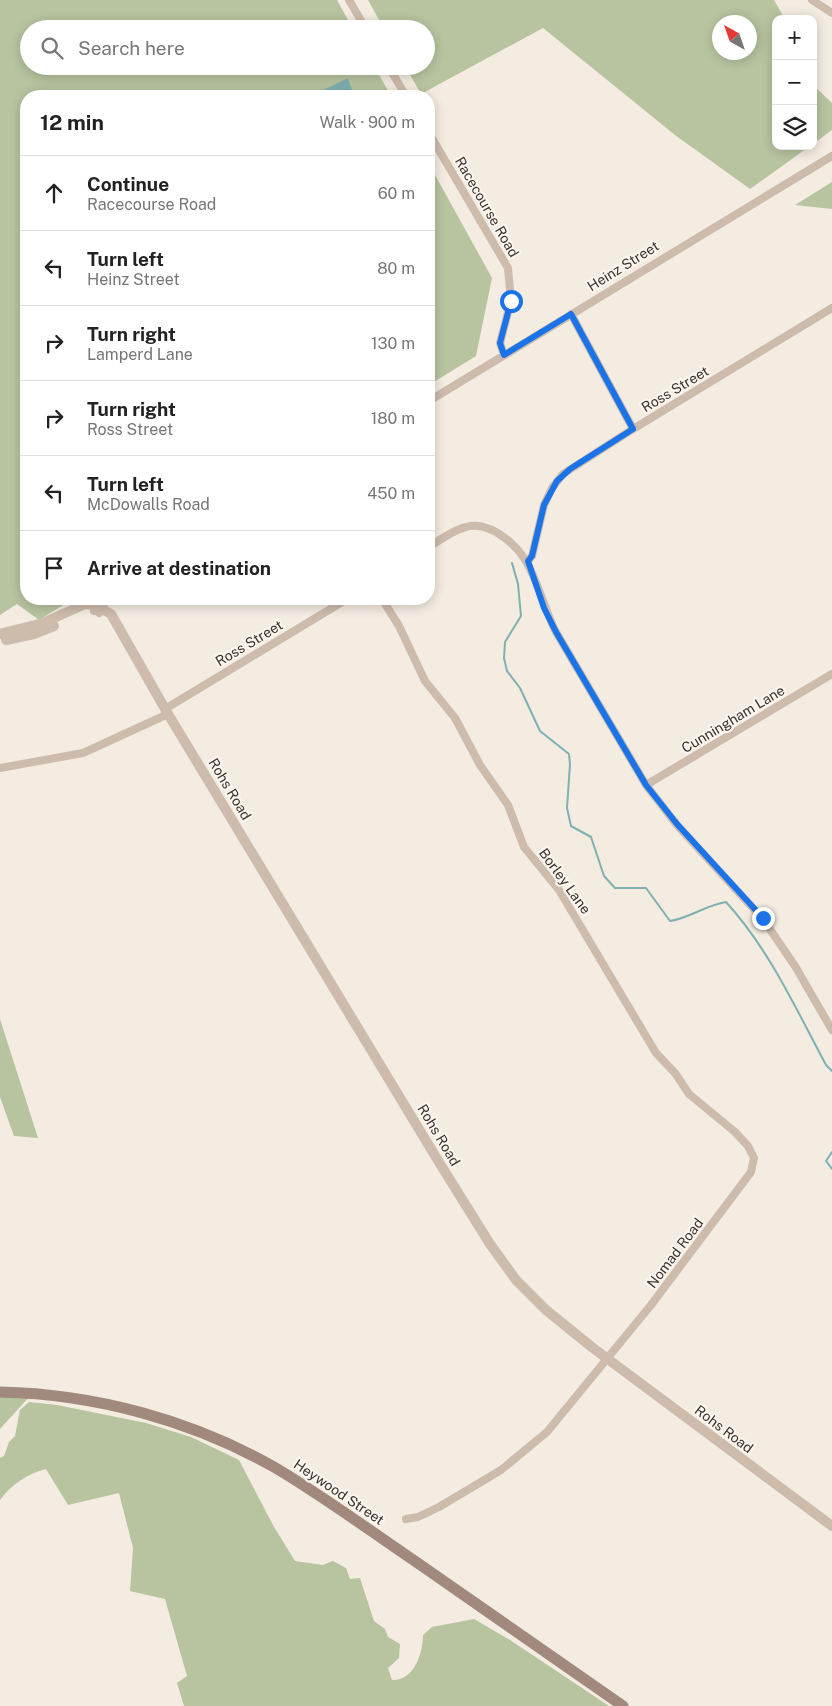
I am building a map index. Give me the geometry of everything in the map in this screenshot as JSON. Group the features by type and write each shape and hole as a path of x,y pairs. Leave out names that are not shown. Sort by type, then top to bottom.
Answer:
{"main road":[{"name":"Heywood Street","path":"0,1392 60,1396 117,1407 175,1423 252,1456 321,1497 623,1706"}],"street":[{"path":"349,0 361,20"},
{"path":"812,0 832,12"},
{"path":"393,75 402,90"},
{"name":"Racecourse Road","path":"435,142 508,268 511,301 500,343 504,355"},
{"name":"Heinz Street","path":"435,396 832,156"},
{"name":"Ross Street","path":"528,561 532,556 544,505 557,481 570,469 832,308"},
{"path":"571,314 633,429"},
{"path":"435,544 461,529 475,526 488,528 507,539 520,551 528,561 544,608 556,632 646,785 677,824 763,918 795,966 832,1030"},
{"path":"3,637 43,623 84,605"},
{"name":"Ross Street","path":"0,768 83,753 167,712 336,605"},
{"name":"Borley Lane","path":"386,605 399,626 425,681 455,718 480,765 508,804 524,847 569,906 656,1053 675,1073 689,1094 736,1132 748,1146 754,1158"},
{"name":"Rohs Road","path":"99,606 114,618 167,712 490,1244 516,1280 546,1310 608,1359 832,1526"},
{"name":"Cunningham Lane","path":"646,785 832,674"},
{"name":"Nomad Road","path":"608,1359 751,1172 754,1158"},
{"name":"Heywood Street","path":"406,1519 418,1517 439,1506 518,1458 547,1432 608,1359"}],"green space":[{"path":"0,0 337,0 348,20 20,20 20,75 379,75 388,90 20,90 20,605 63,605 39,620 17,604 0,615"},
{"path":"368,0 774,0 783,15 772,15 772,150 804,150 750,189 675,135 543,28 428,90 419,90 410,75 435,75 435,20 379,20"},
{"path":"817,89 832,103 832,130 817,141"},
{"path":"435,175 492,278 476,356 435,381"},
{"path":"832,182 832,209 795,205"},
{"path":"0,1019 38,1138 14,1136 0,1097"},
{"path":"0,1392 30,1396 0,1429"},
{"path":"29,1402 57,1405 146,1423 191,1437 239,1460 274,1527 295,1561 323,1565 333,1561 346,1568 350,1579 360,1578 374,1621 385,1629 388,1637 400,1644 399,1658 388,1668 392,1680 406,1676 416,1665 423,1642 423,1635 432,1627 474,1619 510,1640 609,1706 184,1706 177,1683 187,1676 165,1599 130,1591 133,1548 119,1493 68,1505 46,1469 20,1480 0,1500 0,1458 4,1456 9,1442 15,1436 20,1410"}],"water":[{"path":"348,78 352,90 323,90"}],"waterway":[{"path":"512,563 518,584 521,616 505,642 504,658 507,671 520,688 540,731 569,754 567,808 571,826 591,837 604,876 615,888 646,888 670,921 726,902 756,939 769,959 826,1065 832,1071"},
{"path":"832,1152 826,1161 832,1169"}],"route":[{"path":"511,301 500,343 504,355 571,314 633,429 563,474 548,496 544,505 532,556 528,561 544,608 594,699 658,802 763,918"}]}
